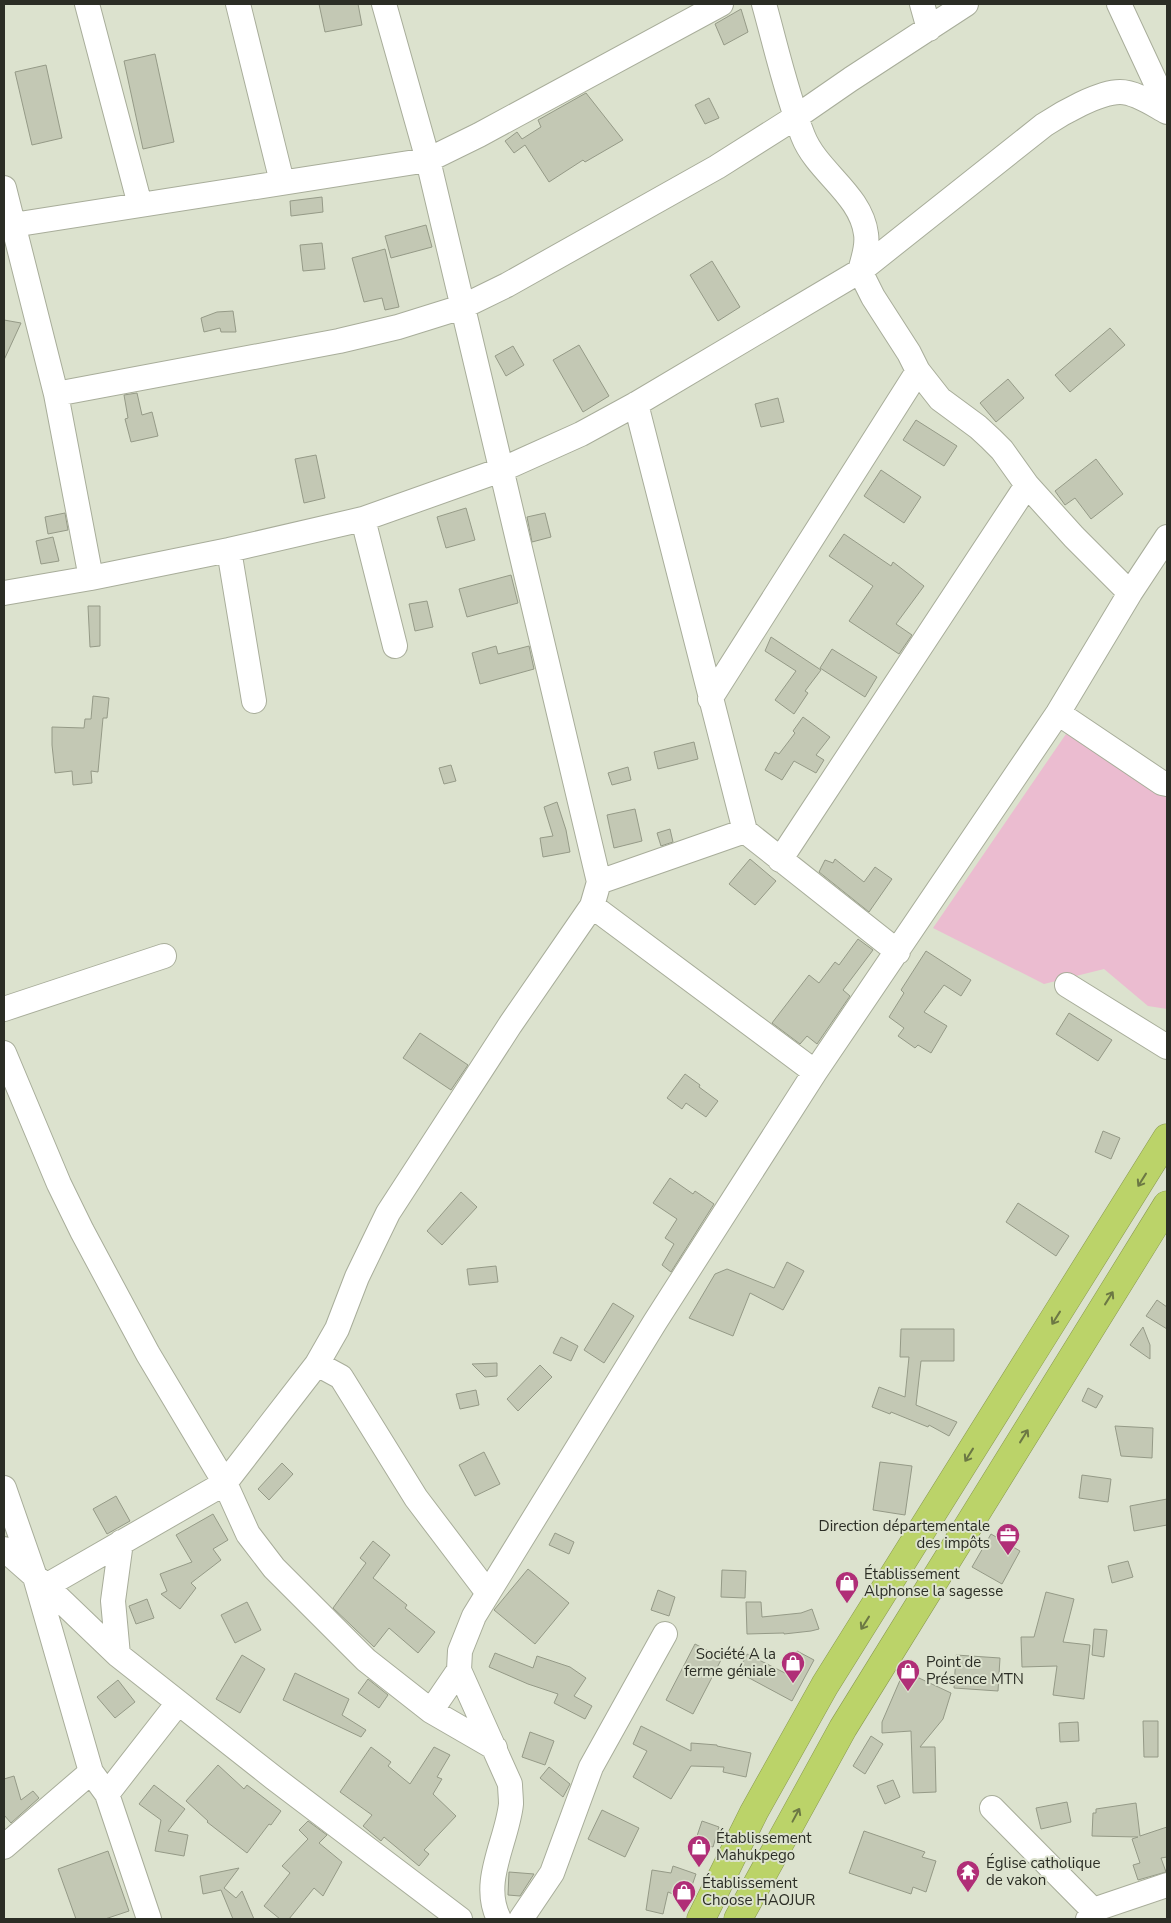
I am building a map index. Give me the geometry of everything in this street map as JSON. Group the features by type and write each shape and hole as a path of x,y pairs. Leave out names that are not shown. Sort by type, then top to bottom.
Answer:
{"highway":[{"path":"701,1919 754,1812 825,1685 1167,1138"},
{"path":"738,1919 843,1728 1167,1205"}],"street":[{"path":"87,4 140,205"},
{"path":"238,4 282,182"},
{"path":"40,1581 121,1542 225,1483 317,1364 337,1329 357,1277 388,1213 510,1025 592,906 599,882 428,160 384,4"},
{"path":"13,225 428,160 479,136 721,4"},
{"path":"764,4 796,118 806,143 822,166 853,202 862,217 866,234 866,250 860,271 873,297 909,353 918,371 940,399 978,427 1002,450 1027,485 1074,537 1130,592"},
{"path":"922,4 929,29"},
{"path":"56,394 339,341 398,327 462,307 717,167 796,118 851,79 966,4"},
{"path":"1118,4 1167,107"},
{"path":"4,593 91,578 229,550 363,520 501,470 581,434 636,404 860,271 1044,125 1064,112 1107,95 1120,92 1132,95 1167,112"},
{"path":"4,188 56,394 91,578"},
{"path":"710,699 918,371"},
{"path":"636,404 744,832 898,952"},
{"path":"780,860 1027,485"},
{"path":"363,520 395,646"},
{"path":"431,1711 458,1670 460,1651 474,1616 655,1322 815,1072 1058,713 1130,592 1167,538"},
{"path":"229,550 254,701"},
{"path":"1058,713 1162,783 1167,784"},
{"path":"599,882 744,832"},
{"path":"592,906 815,1072"},
{"path":"4,1009 164,956"},
{"path":"1067,985 1167,1047"},
{"path":"4,1053 59,1184 82,1231 148,1354 225,1483 248,1534 274,1568 366,1660 431,1711 495,1748"},
{"path":"317,1364 341,1378 416,1498 488,1593"},
{"path":"4,1488 40,1581 91,1772 107,1794 149,1919"},
{"path":"118,1655 113,1601 121,1542"},
{"path":"4,1549 118,1655 460,1919"},
{"path":"521,1919 552,1873 592,1767 665,1634"},
{"path":"458,1670 510,1784 511,1804 491,1895 495,1912 499,1919"},
{"path":"107,1794 178,1703"},
{"path":"4,1846 91,1772"},
{"path":"992,1808 1091,1915 1167,1885"}],"shaded area":[{"path":"1066,734 1167,796 1167,1009 1148,1006 1104,969 1044,984 933,928"}],"building":[{"path":"319,4 358,4 362,25 325,32"},
{"path":"741,9 748,32 724,45 715,24"},
{"path":"155,54 174,142 143,149 124,61"},
{"path":"46,65 62,138 32,145 15,72"},
{"path":"586,93 623,140 585,162 583,160 549,182 525,145 514,153 505,141 517,132 522,139 541,127 538,120"},
{"path":"709,98 719,118 705,124 695,105"},
{"path":"322,197 323,212 291,216 290,201"},
{"path":"426,225 432,247 391,258 385,236"},
{"path":"322,243 325,269 303,271 300,245"},
{"path":"385,249 399,307 385,310 382,298 364,302 352,258"},
{"path":"712,261 740,307 718,321 690,275"},
{"path":"233,311 236,332 221,332 220,328 204,332 201,318 217,312"},
{"path":"4,320 21,323 4,360"},
{"path":"1110,328 1125,345 1070,392 1055,375"},
{"path":"579,345 609,396 583,412 553,360"},
{"path":"513,346 524,365 506,376 495,356"},
{"path":"1008,379 1024,398 996,422 980,403"},
{"path":"137,393 142,415 152,412 158,436 131,442 125,419 128,418 124,395"},
{"path":"778,398 784,422 761,427 755,404"},
{"path":"916,420 957,446 944,466 903,440"},
{"path":"316,455 325,498 304,503 295,459"},
{"path":"1096,459 1123,494 1091,519 1075,498 1065,505 1055,491"},
{"path":"881,470 921,497 904,523 864,496"},
{"path":"466,508 475,540 446,548 437,517"},
{"path":"65,513 68,530 48,534 45,517"},
{"path":"545,513 551,537 532,542 527,517"},
{"path":"844,534 891,566 893,562 924,586 896,624 912,635 899,654 849,621 873,586 829,556"},
{"path":"53,537 59,561 41,564 36,541"},
{"path":"511,575 518,603 467,617 459,589"},
{"path":"427,601 433,627 415,631 409,604"},
{"path":"88,606 100,606 100,646 90,647"},
{"path":"771,637 821,670 805,691 808,693 794,714 775,700 796,671 765,651"},
{"path":"496,646 498,654 529,646 534,669 480,684 472,653"},
{"path":"832,649 877,677 865,697 820,668"},
{"path":"93,696 109,698 107,718 103,718 98,772 91,771 92,783 73,785 72,771 55,773 52,727 84,728 85,719 91,719"},
{"path":"803,717 830,737 816,755 824,760 816,773 794,761 782,780 765,770 775,752 779,754 795,733 793,731"},
{"path":"694,742 698,759 658,769 654,752"},
{"path":"451,765 456,781 444,784 439,768"},
{"path":"628,767 631,780 612,785 608,773"},
{"path":"557,802 566,830 570,852 543,857 540,838 553,836 544,807"},
{"path":"635,809 642,841 614,848 607,815"},
{"path":"670,829 673,842 661,846 657,833"},
{"path":"750,859 776,881 755,905 729,884"},
{"path":"835,859 864,882 875,867 892,879 869,912 819,872 825,860 833,863"},
{"path":"858,939 873,950 843,990 850,996 817,1044 807,1036 800,1044 772,1023 809,975 819,983 835,962 839,965"},
{"path":"926,951 971,980 961,996 944,985 924,1012 947,1026 931,1053 918,1045 915,1048 898,1036 904,1028 889,1017 904,993 901,990"},
{"path":"1069,1013 1112,1040 1098,1061 1056,1034"},
{"path":"420,1033 468,1065 451,1090 403,1058"},
{"path":"685,1074 718,1101 706,1117 686,1103 682,1109 667,1098"},
{"path":"1103,1131 1120,1138 1111,1159 1095,1152"},
{"path":"670,1178 693,1194 695,1191 714,1204 671,1272 662,1265 674,1244 665,1238 677,1219 653,1203"},
{"path":"461,1192 477,1207 442,1245 427,1231"},
{"path":"1018,1203 1069,1236 1056,1256 1006,1222"},
{"path":"787,1262 804,1271 783,1310 750,1293 733,1336 689,1318 715,1274 727,1269 774,1288"},
{"path":"496,1266 498,1282 469,1285 467,1269"},
{"path":"1157,1300 1167,1307 1167,1329 1146,1316"},
{"path":"613,1303 634,1316 604,1363 584,1350"},
{"path":"1143,1327 1150,1345 1150,1359 1130,1345"},
{"path":"901,1329 954,1329 954,1361 921,1361 916,1405 957,1422 949,1436 929,1425 928,1427 891,1412 890,1414 872,1407 879,1387 905,1397 909,1357 900,1357"},
{"path":"561,1337 578,1346 571,1361 553,1353"},
{"path":"497,1363 497,1376 485,1377 472,1364"},
{"path":"540,1365 552,1377 518,1411 507,1399"},
{"path":"1088,1388 1103,1396 1096,1408 1082,1401"},
{"path":"476,1390 479,1405 460,1409 456,1394"},
{"path":"1115,1426 1153,1428 1152,1458 1121,1456"},
{"path":"484,1452 500,1484 475,1496 459,1465"},
{"path":"880,1462 912,1466 905,1515 873,1510"},
{"path":"282,1463 293,1474 269,1500 258,1489"},
{"path":"1082,1475 1111,1479 1108,1502 1079,1498"},
{"path":"116,1496 130,1521 107,1534 93,1509"},
{"path":"1167,1499 1167,1525 1134,1531 1130,1506"},
{"path":"213,1514 228,1540 213,1549 221,1560 191,1583 196,1588 180,1609 161,1594 167,1591 160,1574 192,1562 176,1535"},
{"path":"555,1533 574,1542 569,1554 549,1545"},
{"path":"991,1534 1020,1551 1002,1584 972,1567"},
{"path":"373,1541 390,1555 373,1578 407,1605 405,1608 435,1632 418,1653 389,1628 374,1647 333,1608 366,1563 360,1558"},
{"path":"1128,1561 1133,1577 1112,1583 1108,1566"},
{"path":"528,1569 569,1603 535,1644 494,1610"},
{"path":"722,1570 746,1571 745,1598 721,1597"},
{"path":"658,1590 675,1597 669,1616 651,1610"},
{"path":"1046,1592 1074,1599 1063,1642 1090,1645 1084,1699 1053,1695 1057,1666 1022,1667 1021,1637 1034,1637"},
{"path":"147,1599 154,1618 136,1624 129,1606"},
{"path":"247,1602 261,1630 235,1643 221,1615"},
{"path":"746,1602 761,1602 762,1617 801,1613 812,1609 819,1629 784,1634 747,1634"},
{"path":"1094,1629 1107,1630 1104,1657 1092,1655"},
{"path":"695,1644 722,1658 693,1714 666,1700"},
{"path":"797,1651 814,1660 792,1701 738,1672 747,1654 785,1673"},
{"path":"495,1653 533,1668 537,1656 570,1667 586,1678 574,1696 592,1706 585,1719 554,1703 558,1694 528,1684 489,1667"},
{"path":"242,1655 265,1669 240,1713 216,1699"},
{"path":"956,1655 1000,1658 998,1691 954,1688"},
{"path":"904,1671 951,1693 943,1719 920,1747 935,1747 936,1792 913,1793 911,1731 882,1733 882,1722"},
{"path":"295,1673 349,1699 342,1715 366,1730 361,1737 283,1700"},
{"path":"368,1679 388,1695 379,1708 358,1693"},
{"path":"118,1680 135,1702 115,1718 97,1697"},
{"path":"1143,1721 1158,1721 1158,1757 1144,1757"},
{"path":"1078,1722 1079,1741 1060,1742 1059,1723"},
{"path":"641,1726 691,1751 691,1743 717,1745 751,1753 746,1777 723,1772 724,1767 691,1766 671,1799 633,1777 647,1751 633,1744"},
{"path":"530,1732 554,1741 545,1765 522,1757"},
{"path":"871,1736 883,1744 865,1774 853,1766"},
{"path":"371,1747 391,1762 388,1766 410,1784 434,1747 450,1755 437,1777 442,1779 433,1794 456,1816 424,1850 429,1854 419,1866 384,1837 381,1841 363,1826 372,1815 340,1792"},
{"path":"218,1765 244,1789 247,1785 281,1811 247,1853 207,1822 186,1801"},
{"path":"549,1767 570,1784 563,1797 540,1778"},
{"path":"14,1776 21,1800 33,1791 39,1798 11,1823 4,1815 4,1779"},
{"path":"893,1780 900,1797 885,1804 877,1786"},
{"path":"154,1785 185,1809 168,1831 188,1835 184,1856 155,1851 161,1820 139,1804"},
{"path":"1067,1802 1071,1822 1041,1829 1036,1808"},
{"path":"1136,1803 1140,1836 1167,1827 1167,1857 1161,1858 1166,1872 1138,1880 1133,1865 1140,1863 1132,1839 1138,1837 1092,1836 1093,1813 1096,1813 1096,1809"},
{"path":"602,1810 639,1828 625,1857 588,1839"},
{"path":"308,1821 327,1835 319,1843 342,1862 323,1896 314,1888 289,1919 280,1919 264,1906 290,1873 282,1866 308,1839 299,1830"},
{"path":"702,1821 719,1827 713,1847 695,1842"},
{"path":"864,1831 925,1852 922,1857 936,1861 926,1892 913,1887 911,1894 849,1873"},
{"path":"108,1851 129,1911 105,1919 76,1919 58,1869"},
{"path":"673,1866 696,1874 687,1900 668,1892 663,1914 646,1910 652,1870 671,1873"},
{"path":"239,1868 224,1888 236,1898 242,1891 254,1919 233,1919 221,1890 203,1894 200,1876"},
{"path":"509,1872 534,1874 520,1896 508,1895"}],"place":[{"name":"Direction départementale des impôts","path":"1008,1556"},
{"name":"Établissement Alphonse la sagesse","path":"847,1604"},
{"name":"Société A la ferme géniale","path":"793,1684"},
{"name":"Point de Présence MTN","path":"908,1692"},
{"name":"Établissement Mahukpego","path":"699,1868"},
{"name":"Église catholique de vakon","path":"968,1893"},
{"name":"Établissement Choose HAOJUR","path":"684,1913"}]}
